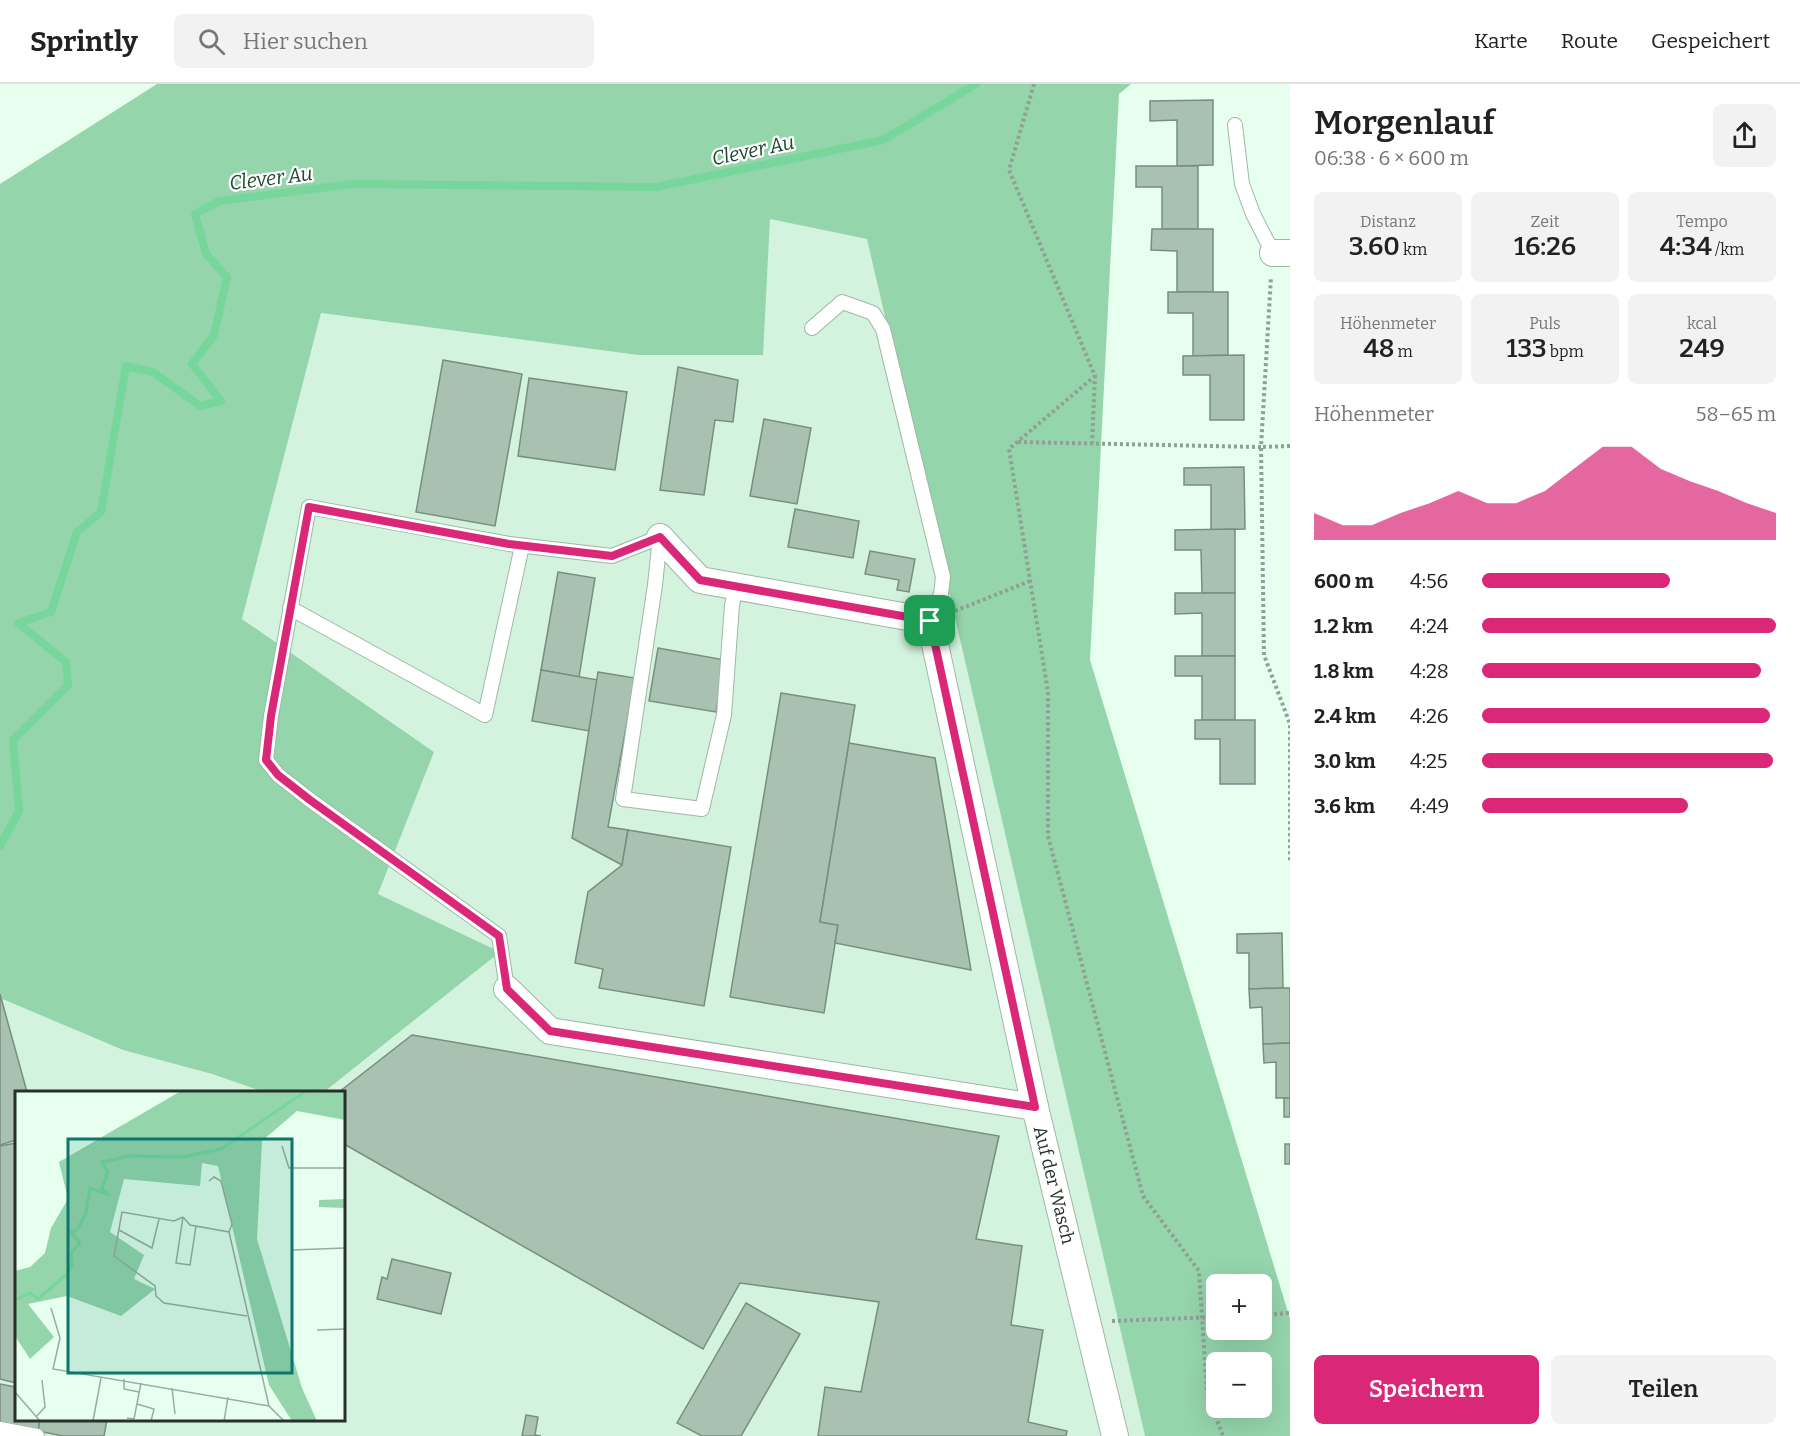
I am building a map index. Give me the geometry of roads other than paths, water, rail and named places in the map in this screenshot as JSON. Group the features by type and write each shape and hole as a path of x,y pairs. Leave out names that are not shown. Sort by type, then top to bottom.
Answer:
{"street":[{"path":"660,537 700,580 930,621"},
{"name":"Auf der Wasch","path":"930,621 1035,1107 1115,1436"},
{"path":"507,989 550,1031 1035,1107"}],"lane":[{"path":"1235,125 1242,184 1253,214 1281,253"},
{"path":"812,328 842,302 873,313 883,329 943,577 941,594 930,621"},
{"path":"507,989 499,936 310,800 278,775 266,760 271,716 309,507 522,546 612,556 660,537 623,799 702,809 724,715 732,605 736,587"},
{"path":"290,608 484,715 522,546"},
{"path":"0,1429 37,1436"}],"waterway":[{"name":"Clever Au","path":"0,846 19,811 13,740 68,685 66,662 18,623 51,612 77,532 101,512 126,366 153,372 200,406 221,401 192,364 214,335 227,277 206,254 195,214 219,201 352,184 656,187 883,140 976,84"}]}
